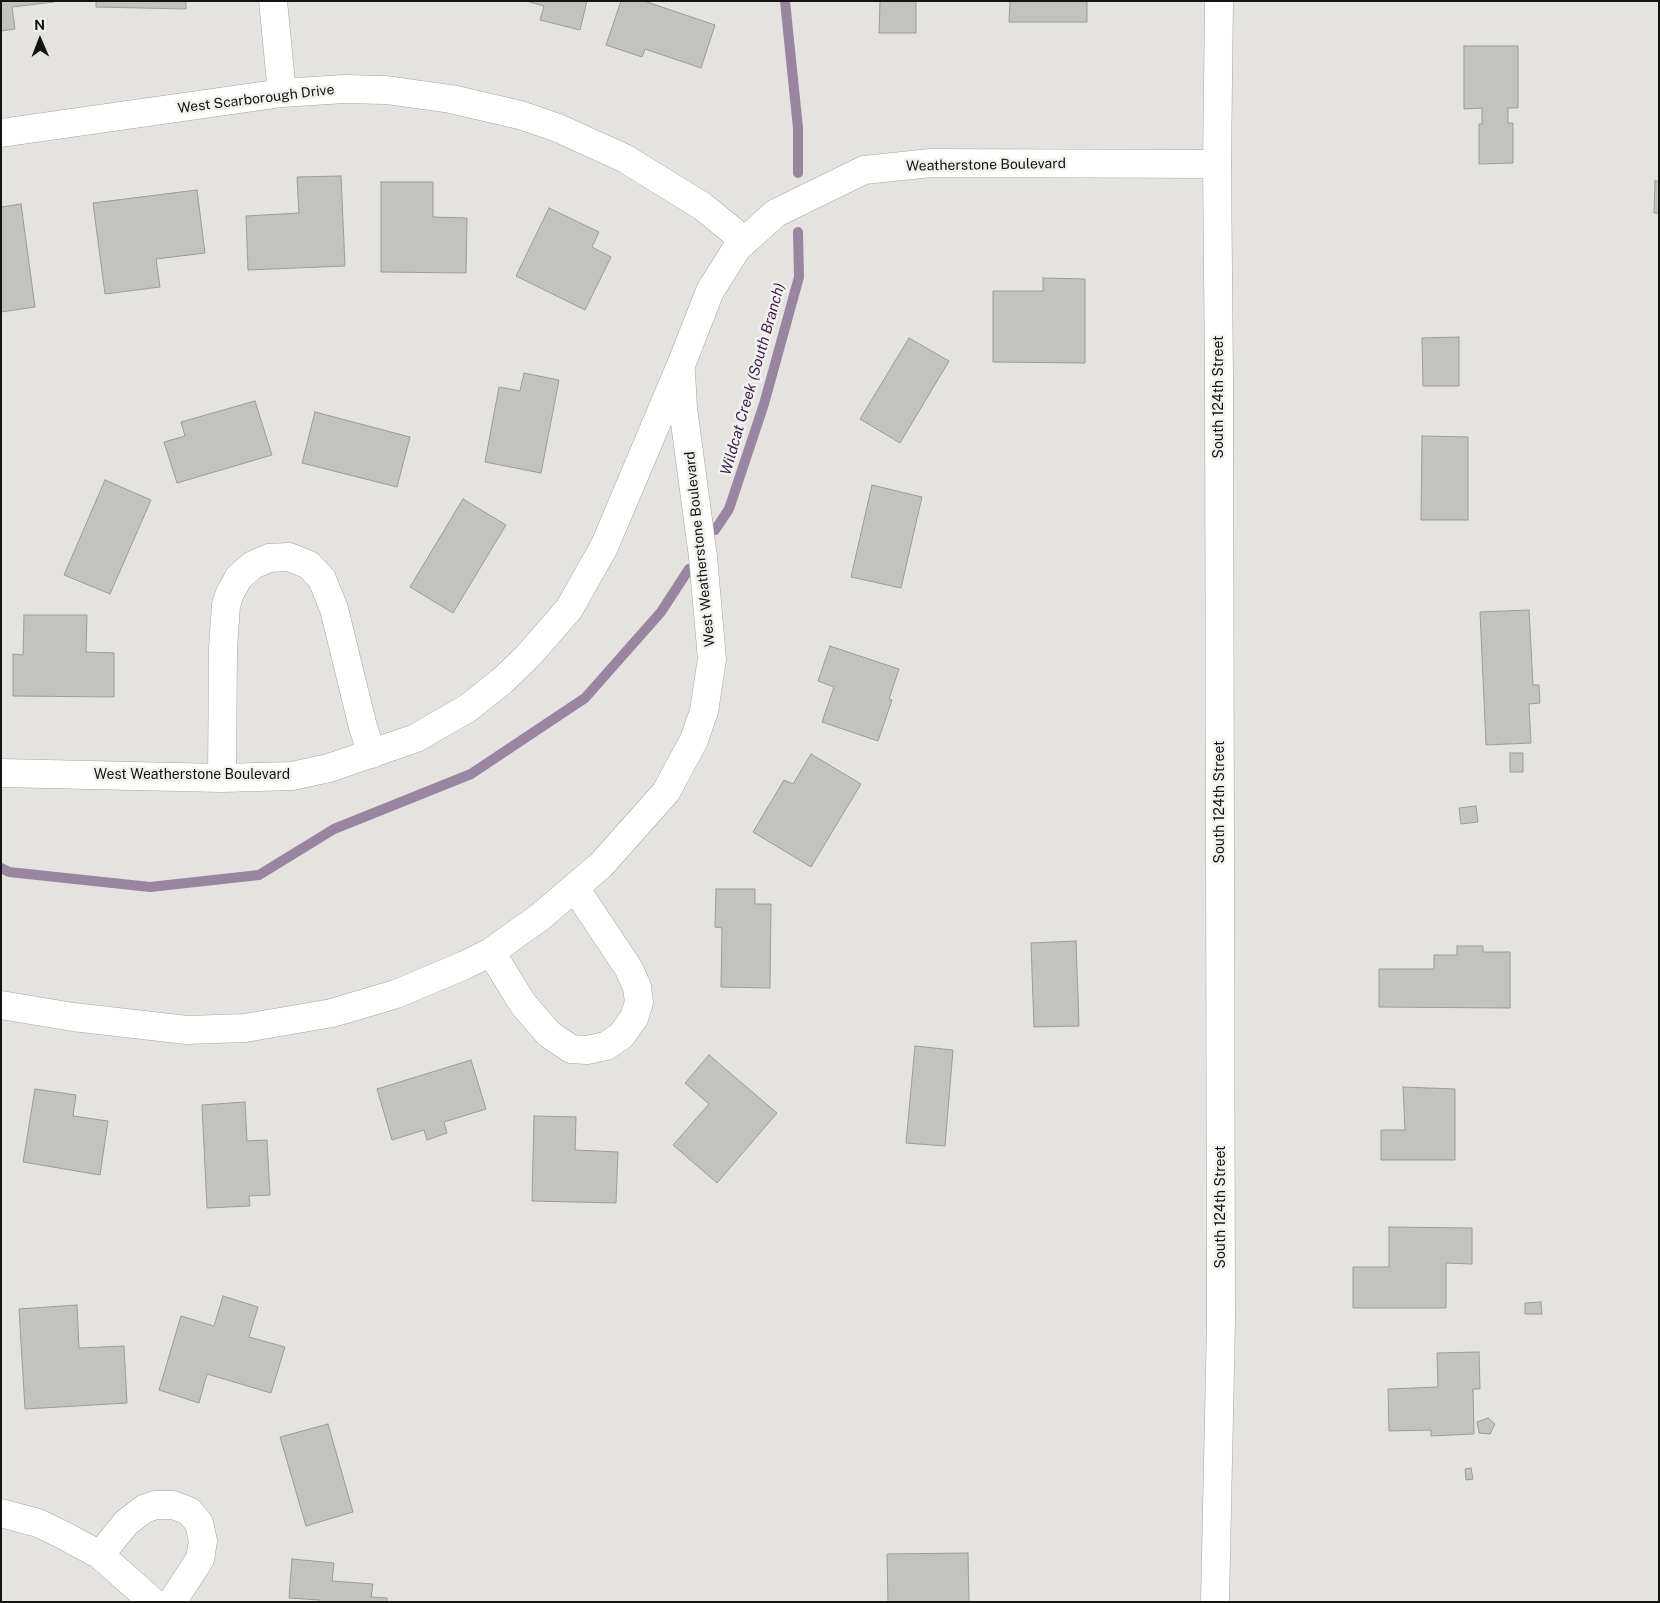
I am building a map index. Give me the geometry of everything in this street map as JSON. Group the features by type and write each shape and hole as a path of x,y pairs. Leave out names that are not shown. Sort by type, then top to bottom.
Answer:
{"street":[{"path":"273,1 282,93"},
{"name":"South 124th Street","path":"1215,1602 1221,1322 1220,379 1217,164 1220,1"},
{"name":"West Scarborough Drive","path":"1,132 282,93 344,89 386,90 451,100 520,115 558,128 624,158 702,206 745,241"},
{"name":"Weatherstone Boulevard","path":"745,241 776,214 864,170 931,163 1217,164"},
{"name":"West Weatherstone Boulevard","path":"1,773 222,778 292,776 329,768 416,738 468,708 528,656 569,609 604,547 681,365 710,291 737,248 745,241"},
{"name":"West Weatherstone Boulevard","path":"1,1005 73,1017 187,1030 245,1028 332,1013 396,994 491,952 540,918 601,865 666,792 694,740 704,711 712,660 703,557 683,408 681,365"},
{"path":"222,778 223,649 226,605 239,577 253,565 269,558 289,557 309,565 322,579 334,609 362,727 372,754"},
{"path":"491,952 523,1004 548,1034 571,1049 587,1050 606,1046 621,1036 634,1018 639,1002 637,987 629,969 575,888"},
{"path":"100,1556 126,1523 144,1509 155,1505 173,1505 189,1511 199,1523 203,1541 200,1559 172,1602"},
{"path":"1,1513 38,1523 100,1556 153,1602"}],"building":[{"path":"1,1 54,2 12,7 15,29 1,31"},
{"path":"96,1 186,1 186,9 96,7"},
{"path":"526,1 587,1 580,30 540,20 544,6"},
{"path":"621,1 644,1 715,25 701,68 645,49 642,57 606,45"},
{"path":"880,1 916,1 916,33 879,33"},
{"path":"1010,1 1087,1 1087,22 1009,22"},
{"path":"1464,46 1518,46 1518,108 1508,108 1508,123 1513,123 1513,163 1479,164 1479,124 1482,124 1482,108 1464,109"},
{"path":"341,176 345,266 248,270 246,216 299,213 297,177"},
{"path":"1655,181 1659,181 1659,213 1654,213"},
{"path":"381,182 433,182 433,217 467,218 466,273 381,272"},
{"path":"197,190 205,253 156,259 160,287 105,294 93,203"},
{"path":"21,204 35,307 1,312 1,207"},
{"path":"549,208 599,232 592,247 611,257 585,310 516,276"},
{"path":"1043,278 1085,279 1085,363 993,362 993,291 1043,291"},
{"path":"1459,337 1459,386 1423,386 1422,338"},
{"path":"909,338 949,361 900,443 860,419"},
{"path":"524,373 559,380 541,473 485,462 499,387 520,391"},
{"path":"255,401 272,455 177,483 164,442 185,436 181,422"},
{"path":"315,412 410,437 397,487 302,463"},
{"path":"1422,436 1468,437 1468,520 1421,520"},
{"path":"105,480 151,500 110,594 64,575"},
{"path":"872,485 922,497 901,588 851,577"},
{"path":"463,499 506,525 453,613 410,587"},
{"path":"1529,610 1533,685 1539,685 1540,703 1529,704 1531,743 1486,745 1480,612"},
{"path":"24,615 87,615 86,652 114,653 114,697 13,696 13,654 23,655"},
{"path":"830,646 899,669 889,699 892,700 878,741 822,722 834,687 818,681"},
{"path":"1510,753 1523,753 1523,772 1510,772"},
{"path":"811,754 861,784 811,867 753,832 784,780 793,784"},
{"path":"1476,806 1478,822 1461,824 1459,808"},
{"path":"716,889 755,889 755,904 771,904 770,988 721,987 722,928 715,927"},
{"path":"1076,941 1079,1026 1034,1027 1031,943"},
{"path":"1457,946 1483,946 1483,952 1510,952 1510,1008 1379,1007 1379,969 1434,969 1434,955 1457,955"},
{"path":"915,1046 953,1050 945,1146 906,1143"},
{"path":"709,1055 777,1113 717,1183 673,1145 709,1104 685,1083"},
{"path":"471,1060 486,1109 444,1122 447,1133 427,1140 424,1130 392,1140 377,1089"},
{"path":"1403,1087 1455,1089 1455,1160 1381,1160 1381,1130 1405,1130"},
{"path":"35,1089 76,1095 73,1116 108,1121 100,1175 23,1162"},
{"path":"245,1102 247,1141 267,1140 270,1195 249,1196 250,1206 207,1208 202,1105"},
{"path":"534,1116 576,1117 575,1150 618,1152 616,1203 532,1201"},
{"path":"1389,1227 1472,1228 1472,1264 1446,1263 1446,1308 1353,1308 1353,1267 1389,1267"},
{"path":"223,1296 258,1307 249,1337 285,1347 271,1393 207,1374 199,1403 159,1390 181,1316 214,1326"},
{"path":"1541,1302 1542,1314 1525,1314 1525,1303"},
{"path":"77,1305 79,1348 124,1346 127,1403 25,1409 19,1309"},
{"path":"1479,1352 1480,1389 1473,1389 1474,1434 1431,1436 1431,1430 1389,1431 1388,1389 1438,1387 1437,1353"},
{"path":"1488,1418 1495,1424 1490,1434 1479,1433 1477,1422"},
{"path":"328,1424 353,1512 306,1526 280,1437"},
{"path":"1471,1468 1473,1479 1466,1480 1465,1469"},
{"path":"968,1553 969,1602 888,1602 887,1554"},
{"path":"292,1559 334,1563 332,1581 373,1584 371,1597 387,1598 387,1602 319,1602 320,1600 289,1598"}],"waterway":[{"name":"Wildcat Creek (South Branch)","path":"785,1 798,128 798,173"},
{"name":"Wildcat Creek (South Branch)","path":"715,530 729,509 764,404 799,277 798,232"},
{"name":"Wildcat Creek (South Branch)","path":"1,868 9,872 150,887 259,875 334,829 471,774 585,698 661,612 689,569"}]}
